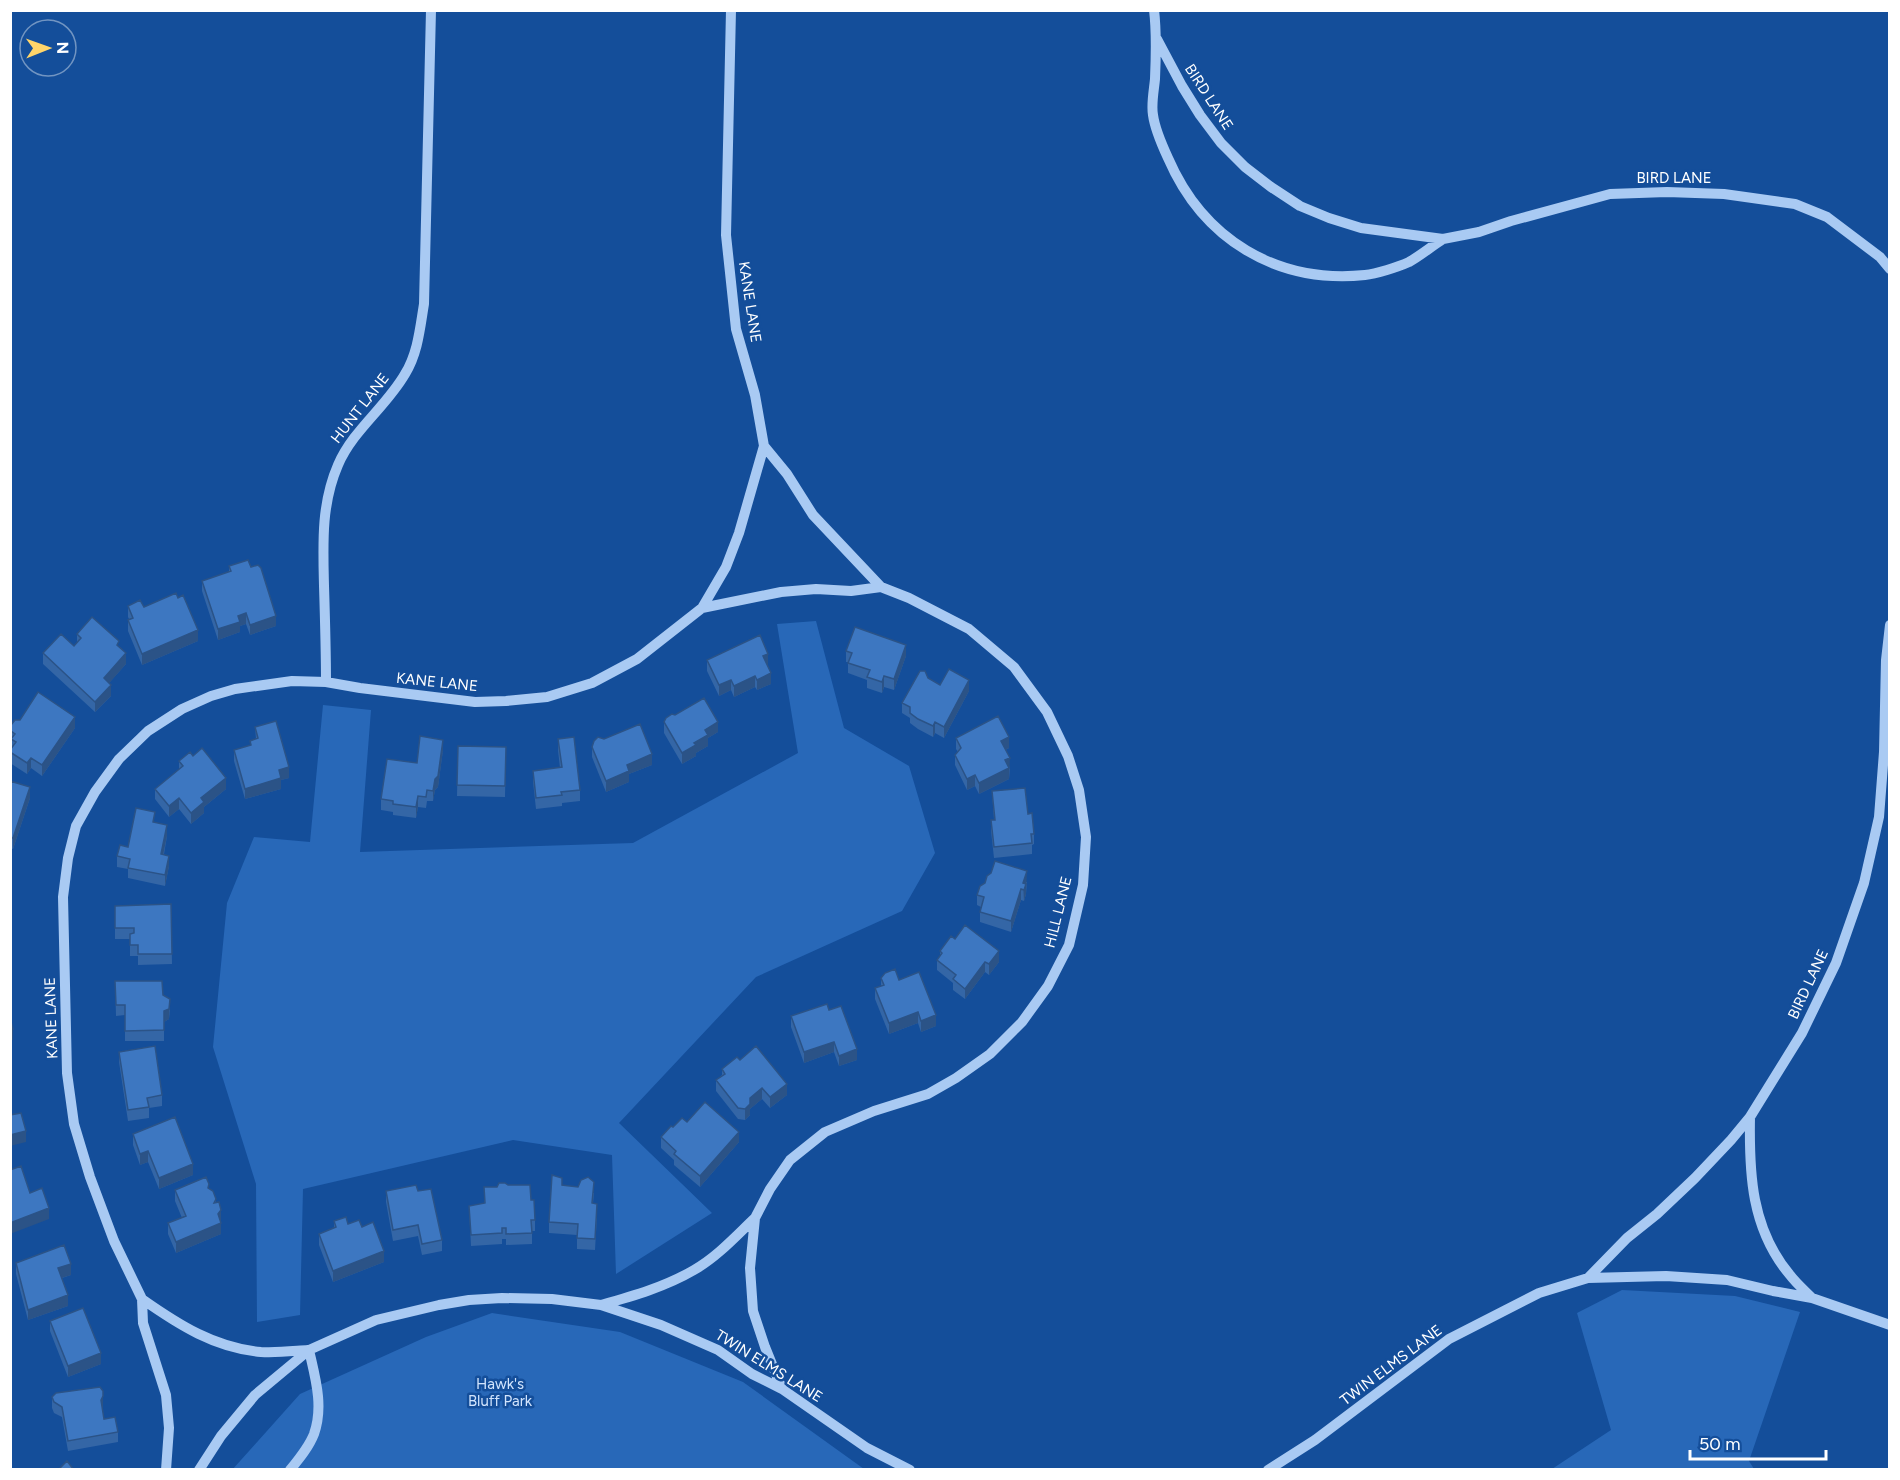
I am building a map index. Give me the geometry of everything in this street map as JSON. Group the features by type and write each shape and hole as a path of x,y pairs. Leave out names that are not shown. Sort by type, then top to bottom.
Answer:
{"street":[{"name":"HUNT LANE","path":"326,682 322,535 329,490 346,447 390,396 406,373 417,345 422,314 430,10"},
{"name":"KANE LANE","path":"166,1470 169,1428 166,1395 143,1323 142,1299 114,1241 90,1177 74,1124 67,1073 63,897 68,858 76,826 95,792 119,759 148,732 182,709 211,696 235,689 292,681 326,682 475,702 546,697 592,683 637,659 702,608 726,567 740,532 764,446 754,395 736,329 727,247 731,10"},
{"name":"BIRD LANE","path":"1155,10 1157,39 1153,114 1162,145 1174,173 1191,202 1211,225 1241,248 1269,261 1321,276 1367,275 1408,262 1443,239"},
{"name":"BIRD LANE","path":"1157,39 1200,115 1221,143 1245,167 1300,206 1350,225 1443,239 1479,232 1610,194 1666,192 1724,194 1795,204 1827,217 1880,257 1890,269"},
{"path":"764,446 787,474 813,515 881,587"},
{"path":"702,608 782,592 816,589 851,591 881,587"},
{"name":"HILL LANE","path":"755,1218 770,1189 790,1160 825,1132 874,1111 928,1094 990,1054 1022,1022 1048,986 1068,945 1083,885 1086,837 1079,790 1068,756 1047,712 1014,667 969,629 909,598 881,587"},
{"name":"BIRD LANE","path":"1588,1278 1627,1238 1695,1178 1750,1117 1802,1033 1836,963 1864,883 1879,817 1884,752 1886,660 1890,625"},
{"path":"1750,1117 1750,1173 1753,1196 1762,1226 1788,1273 1812,1298"},
{"path":"601,1305 641,1294 695,1269 719,1252 755,1218"},
{"path":"755,1218 750,1268 753,1311 782,1389"},
{"name":"TWIN ELMS LANE","path":"1268,1470 1315,1440 1449,1339 1539,1293 1588,1278 1666,1276 1726,1280 1773,1292 1812,1298 1890,1326"},
{"name":"TWIN ELMS LANE","path":"199,1470 221,1436 255,1395 309,1350 376,1320 439,1305 502,1298 552,1299 601,1305 661,1325 718,1350 752,1374 782,1389 867,1448 910,1470"},
{"name":"KANE LANE","path":"142,1299 197,1335 228,1346 262,1352 309,1350"},
{"path":"290,1470 314,1434 319,1410 317,1385 309,1350"}],"green space":[{"path":"816,621 844,728 909,766 935,853 902,911 756,977 619,1123 712,1213 616,1274 612,1155 513,1140 303,1189 300,1315 257,1322 256,1184 213,1047 227,903 254,837 310,842 323,705 371,710 360,852 633,843 798,753 777,624"},
{"path":"1622,1290 1735,1296 1800,1312 1749,1461 1754,1469 1552,1469 1611,1430 1577,1313"},
{"name":"Hawk's Bluff Park","path":"492,1313 620,1332 743,1382 864,1469 232,1470 300,1394 426,1337"}],"building":[{"path":"248,560 251,567 258,565 261,568 276,616 250,625 246,613 238,616 240,622 218,629 202,581 231,571 229,566"},
{"path":"176,593 178,598 183,595 198,630 142,654 128,620 133,618 128,606 140,600 144,607"},
{"path":"92,617 119,641 117,645 126,653 104,678 111,685 95,702 43,653 61,634 74,646 81,638 77,634"},
{"path":"855,627 906,645 894,679 884,676 882,682 867,677 870,670 848,663 852,653 846,651"},
{"path":"760,635 768,654 763,656 771,673 757,680 755,676 734,686 731,680 719,685 707,660"},
{"path":"949,669 969,680 944,727 935,722 933,726 918,719 910,713 910,707 902,703 920,671 925,671 928,678 940,685"},
{"path":"38,692 75,717 42,765 31,758 27,763 10,752 16,742 11,739 15,734 11,731 11,725 15,720 20,720"},
{"path":"704,698 718,722 705,730 708,735 682,753 664,722 672,714 675,715"},
{"path":"998,716 1009,737 1001,741 1010,758 1005,760 1009,768 979,783 975,775 967,779 955,755 961,748 956,738"},
{"path":"276,721 289,767 279,770 281,778 245,789 234,750 251,745 250,741 258,738 255,727"},
{"path":"640,724 652,754 627,765 629,771 606,781 592,747 594,741 598,737 604,739"},
{"path":"420,736 443,740 438,776 435,779 433,791 427,790 426,797 418,796 416,807 393,804 393,801 381,799 387,759 417,763"},
{"path":"574,737 580,790 536,798 533,771 562,767 558,739"},
{"path":"458,746 506,747 505,786 457,785"},
{"path":"202,748 226,778 201,798 204,802 191,813 179,798 169,806 155,789 183,766 179,761 190,752 193,756"},
{"path":"10,781 30,787 13,838 10,838"},
{"path":"1025,788 1028,814 1032,813 1034,834 1031,834 1032,843 994,847 991,820 995,820 992,791"},
{"path":"136,808 155,812 153,822 167,825 161,854 169,856 165,875 128,868 130,859 117,856 120,845 128,847"},
{"path":"995,861 1027,871 1023,883 1026,884 1024,890 1021,889 1011,921 980,912 984,897 977,895 980,886 985,883 987,876 991,873"},
{"path":"171,904 172,954 138,954 138,945 130,945 130,934 134,933 134,928 115,928 115,906"},
{"path":"965,925 999,951 989,964 985,962 965,989 953,979 956,975 937,960 942,953 940,951 951,936 955,939"},
{"path":"895,969 899,980 919,972 936,1015 921,1021 918,1012 889,1023 875,988 884,985 881,978 885,973"},
{"path":"115,981 162,981 163,995 170,999 169,1009 164,1011 164,1030 125,1031 125,1005 116,1005"},
{"path":"827,1004 829,1010 841,1006 857,1049 839,1056 834,1042 804,1052 791,1016"},
{"path":"155,1046 162,1095 147,1098 149,1107 128,1110 119,1052"},
{"path":"756,1046 787,1084 770,1097 762,1088 750,1098 750,1104 745,1109 738,1108 716,1080 725,1074 722,1069 737,1057 740,1060"},
{"path":"705,1102 739,1132 700,1176 674,1154 676,1151 661,1137 682,1118 687,1122"},
{"path":"21,1113 26,1131 10,1135 10,1115"},
{"path":"175,1117 193,1164 159,1178 148,1151 140,1154 133,1134"},
{"path":"21,1166 30,1193 42,1188 49,1208 10,1223 10,1170"},
{"path":"552,1175 562,1178 562,1185 578,1187 581,1180 588,1177 594,1182 592,1203 597,1204 595,1239 577,1238 578,1224 549,1222"},
{"path":"206,1177 208,1188 213,1191 216,1199 214,1203 219,1202 221,1210 218,1214 221,1223 176,1242 168,1223 186,1216 175,1190"},
{"path":"499,1183 530,1185 531,1200 534,1200 535,1220 531,1220 532,1233 506,1234 506,1228 502,1228 502,1233 471,1235 469,1206 485,1203 484,1187 497,1187"},
{"path":"416,1185 418,1191 431,1189 442,1240 422,1244 418,1225 393,1230 386,1191"},
{"path":"346,1217 348,1224 359,1220 362,1227 373,1222 384,1251 333,1271 319,1234 336,1227 334,1221"},
{"path":"64,1245 71,1264 58,1268 68,1295 28,1310 16,1263"},
{"path":"83,1308 101,1353 68,1366 50,1321"},
{"path":"100,1387 103,1391 101,1400 104,1419 115,1417 118,1432 68,1441 62,1407 54,1402 52,1397 56,1393"},
{"path":"67,1461 74,1470 58,1470"}]}
